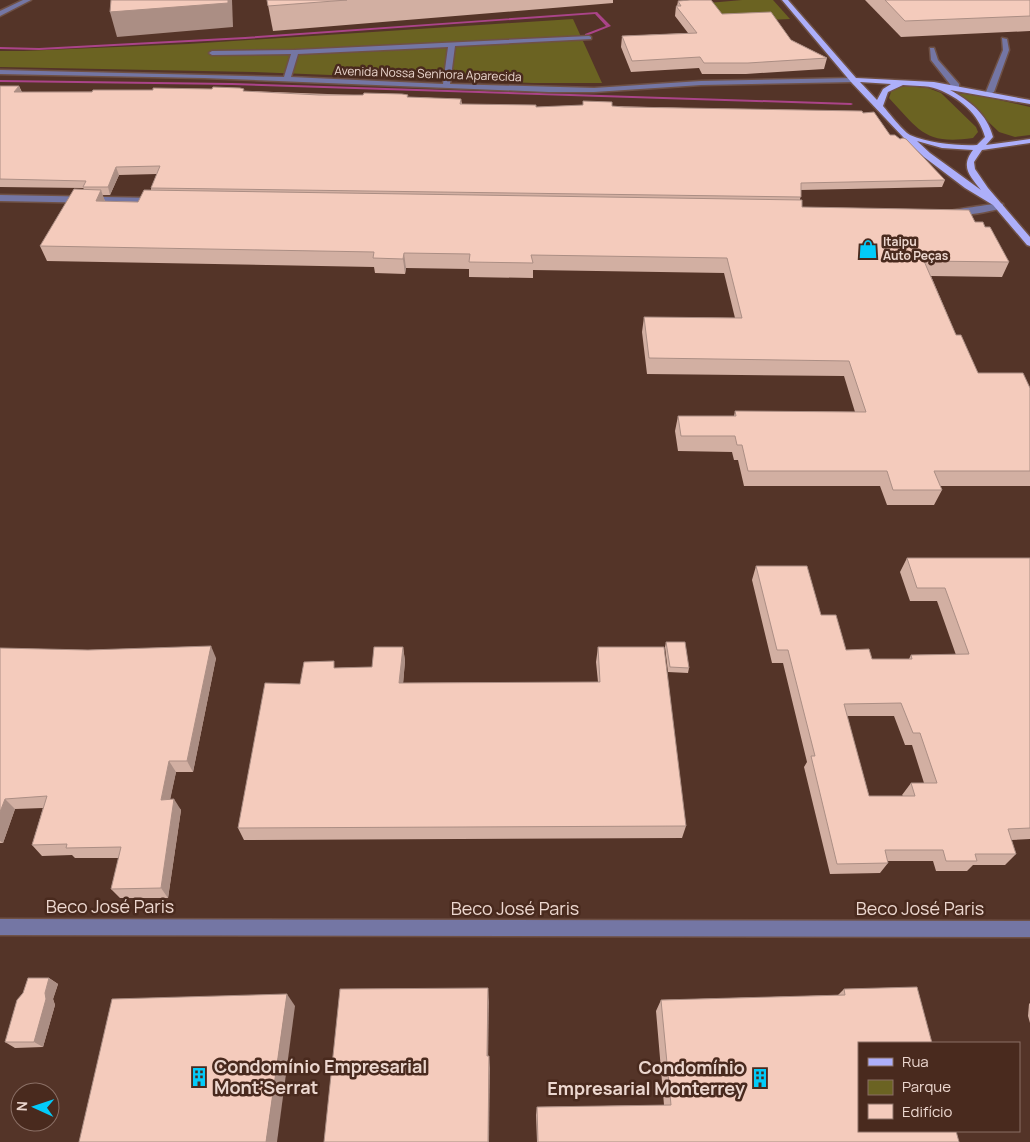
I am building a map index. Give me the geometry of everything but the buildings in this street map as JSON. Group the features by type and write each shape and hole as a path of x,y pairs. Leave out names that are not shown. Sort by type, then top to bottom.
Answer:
{"main road":[{"path":"785,0 854,80 907,136 934,160 1000,206"},
{"path":"854,80 908,81 956,86 1030,102"},
{"path":"879,106 880,96 885,90 908,81"},
{"path":"934,84 958,97 981,118 988,129 989,137 970,161 969,168 982,187 1030,243"},
{"path":"907,136 941,146 980,148 1030,141"}],"street":[{"path":"0,14 28,0"},
{"path":"212,54 452,46 589,38"},
{"path":"990,92 1006,50 1004,39"},
{"path":"446,86 452,46"},
{"path":"932,49 935,60 956,86"},
{"path":"287,80 295,52"},
{"name":"Avenida Nossa Senhora Aparecida","path":"0,72 548,90 594,90 701,83 854,80"},
{"path":"0,198 169,201"},
{"path":"946,212 966,212 1000,206"},
{"name":"Beco José Paris","path":"0,927 1030,929"}],"green space":[{"path":"773,0 790,19 722,22 708,3"},
{"path":"573,19 602,83 533,83 253,72 0,67 0,51 188,44"},
{"path":"906,86 928,88 941,93 976,127 978,132 973,138 957,140 933,137 924,133 889,98 892,89"},
{"path":"958,93 1030,107 1030,135 1015,137 999,132"}],"waterway":[{"path":"0,48 39,49 245,38 596,13 609,26 586,35"},
{"path":"0,81 232,84 851,104"}],"place":[{"name":"Itaipu Auto Peças","path":"868,249"},
{"name":"Condomínio Empresarial Mont'Serrat","path":"199,1077"},
{"name":"Condomínio Empresarial Monterrey","path":"760,1078"}]}
